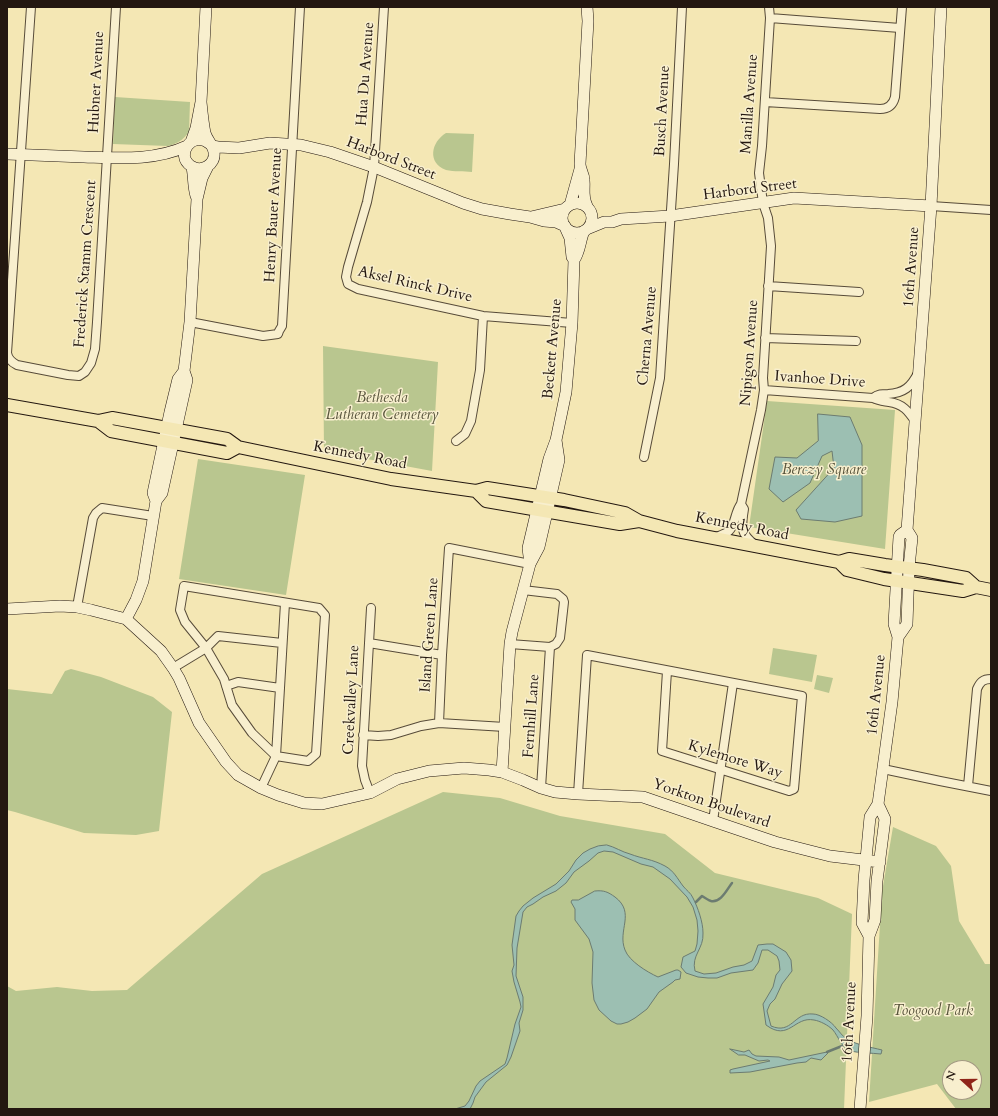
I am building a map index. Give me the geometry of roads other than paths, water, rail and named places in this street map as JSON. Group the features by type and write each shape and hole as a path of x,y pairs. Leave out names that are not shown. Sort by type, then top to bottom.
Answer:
{"main road":[{"name":"Kennedy Road","path":"7,405 98,421 112,418 227,439 238,447 391,479 476,491 487,488 545,497 625,513 639,521 677,531 839,562 849,558 966,578 976,587 991,590"},
{"name":"Kennedy Road","path":"98,421 111,431 168,442 227,452 238,447"},
{"name":"Kennedy Road","path":"476,491 486,501 620,524 639,521"},
{"name":"Kennedy Road","path":"839,562 846,570 884,579 963,592 976,587"}],"street":[{"path":"20,155 31,7"},
{"name":"Hubner Avenue","path":"107,158 116,7"},
{"path":"197,199 194,188 194,175 184,154 196,128 201,102 206,7"},
{"name":"Henry Bauer Avenue","path":"190,322 263,336 278,334 282,326 300,7"},
{"name":"Hua Du Avenue","path":"374,167 384,7"},
{"path":"580,170 584,178 584,200 592,214 592,221 585,230 581,232 574,232 570,231 565,226 562,218 568,207 580,170 588,21 587,7"},
{"name":"Busch Avenue","path":"670,216 682,7"},
{"name":"Manilla Avenue","path":"763,203 759,173 765,102 770,18 769,7"},
{"path":"765,102 880,110 887,108 892,104 895,97 902,7"},
{"name":"16th Avenue","path":"869,936 862,922 870,817 878,804 892,702 898,637 894,624 897,581 912,538 907,530 931,206 941,7"},
{"path":"770,18 900,28"},
{"path":"126,619 143,582 156,501 153,492 187,380 184,371 190,322 197,199 202,178 214,158 214,150 205,133 201,102"},
{"path":"7,154 107,158 153,156 174,152 199,139 203,139 211,145"},
{"name":"Harbord Street","path":"211,145 239,148 270,143 301,145 330,152 374,167 463,203 482,209 556,222 565,226"},
{"name":"Harbord Street","path":"209,166 226,155 235,153 239,148"},
{"name":"Frederick Stamm Crescent","path":"20,155 8,358 17,365 68,376 79,376 85,372 91,364 95,349 107,158"},
{"path":"153,156 189,164 200,169 209,166"},
{"name":"Aksel Rinck Drive","path":"374,167 367,202 348,267 346,277 348,284 358,289 483,316 572,322"},
{"name":"Harbord Street","path":"585,230 604,222 612,222 621,219 670,216 794,198 931,206"},
{"path":"568,207 580,203 587,207"},
{"name":"Nipigon Avenue","path":"714,538 729,531 732,527 737,508 741,504 764,390 763,378 771,246 768,218 763,203"},
{"path":"931,206 991,210"},
{"name":"Harbord Street","path":"530,217 568,207"},
{"name":"Harbord Street","path":"587,207 599,213 618,216 621,219"},
{"name":"Cherna Avenue","path":"644,457 660,378 670,216"},
{"name":"Beckett Avenue","path":"502,772 512,632 530,564 528,548 559,460 556,440 566,392 572,322 574,260 572,256 570,238 565,226"},
{"name":"Beckett Avenue","path":"574,260 577,256 580,239 585,230"},
{"path":"768,286 859,292"},
{"path":"456,441 465,434 471,421 480,370 483,316"},
{"path":"765,338 856,342"},
{"name":"Ivanhoe Drive","path":"873,398 878,394 898,393 907,388 915,379 919,370"},
{"name":"Ivanhoe Drive","path":"764,390 873,398 879,401 900,405 908,410 915,421"},
{"name":"Nipigon Avenue","path":"741,504 744,509 742,523 744,535 755,546"},
{"path":"77,607 93,518 96,513 102,508 153,516"},
{"name":"Island Green Lane","path":"439,723 449,548 530,564"},
{"name":"16th Avenue","path":"898,637 907,624 909,583 903,567"},
{"path":"184,586 320,608 325,615 316,754 308,761 276,756 252,733 232,705 224,679 206,648 185,622 180,610 184,586"},
{"path":"510,644 550,647 556,644 560,638 564,602 563,599 557,594 523,590"},
{"path":"262,788 276,756 285,603"},
{"name":"Yorkton Boulevard","path":"7,609 60,606 77,607 126,619 161,651 179,678 199,723 226,762 238,775 278,795 304,803 322,804 370,792 397,779 429,771 464,768 502,772 541,788 555,792 643,796 713,822 775,842 830,856 880,862"},
{"name":"Creekvalley Lane","path":"370,792 365,780 362,766 371,608"},
{"path":"173,668 206,648 218,636 282,643"},
{"path":"370,643 442,655"},
{"name":"Fernhill Lane","path":"541,788 550,647"},
{"name":"Kylemore Way","path":"578,794 586,655 802,696 794,789 789,791 662,751 667,671"},
{"path":"968,786 977,689 980,683 986,679 991,679"},
{"path":"226,686 238,682 280,688"},
{"path":"713,822 733,683"},
{"path":"363,735 391,735 421,726 439,723 505,728"},
{"path":"884,769 991,791"},
{"name":"16th Avenue","path":"860,1109 866,1032 869,936 875,920 877,881 885,819 878,804"}],"waterway":[{"path":"696,902 702,896 711,901 718,900 732,883"},
{"path":"827,1052 842,1046"}],"park label":[{"name":"Bethesda Lutheran Cemetery","path":"382,408"},
{"name":"Berczy Square","path":"824,471"},
{"name":"Toogood Park","path":"933,1012"}]}
